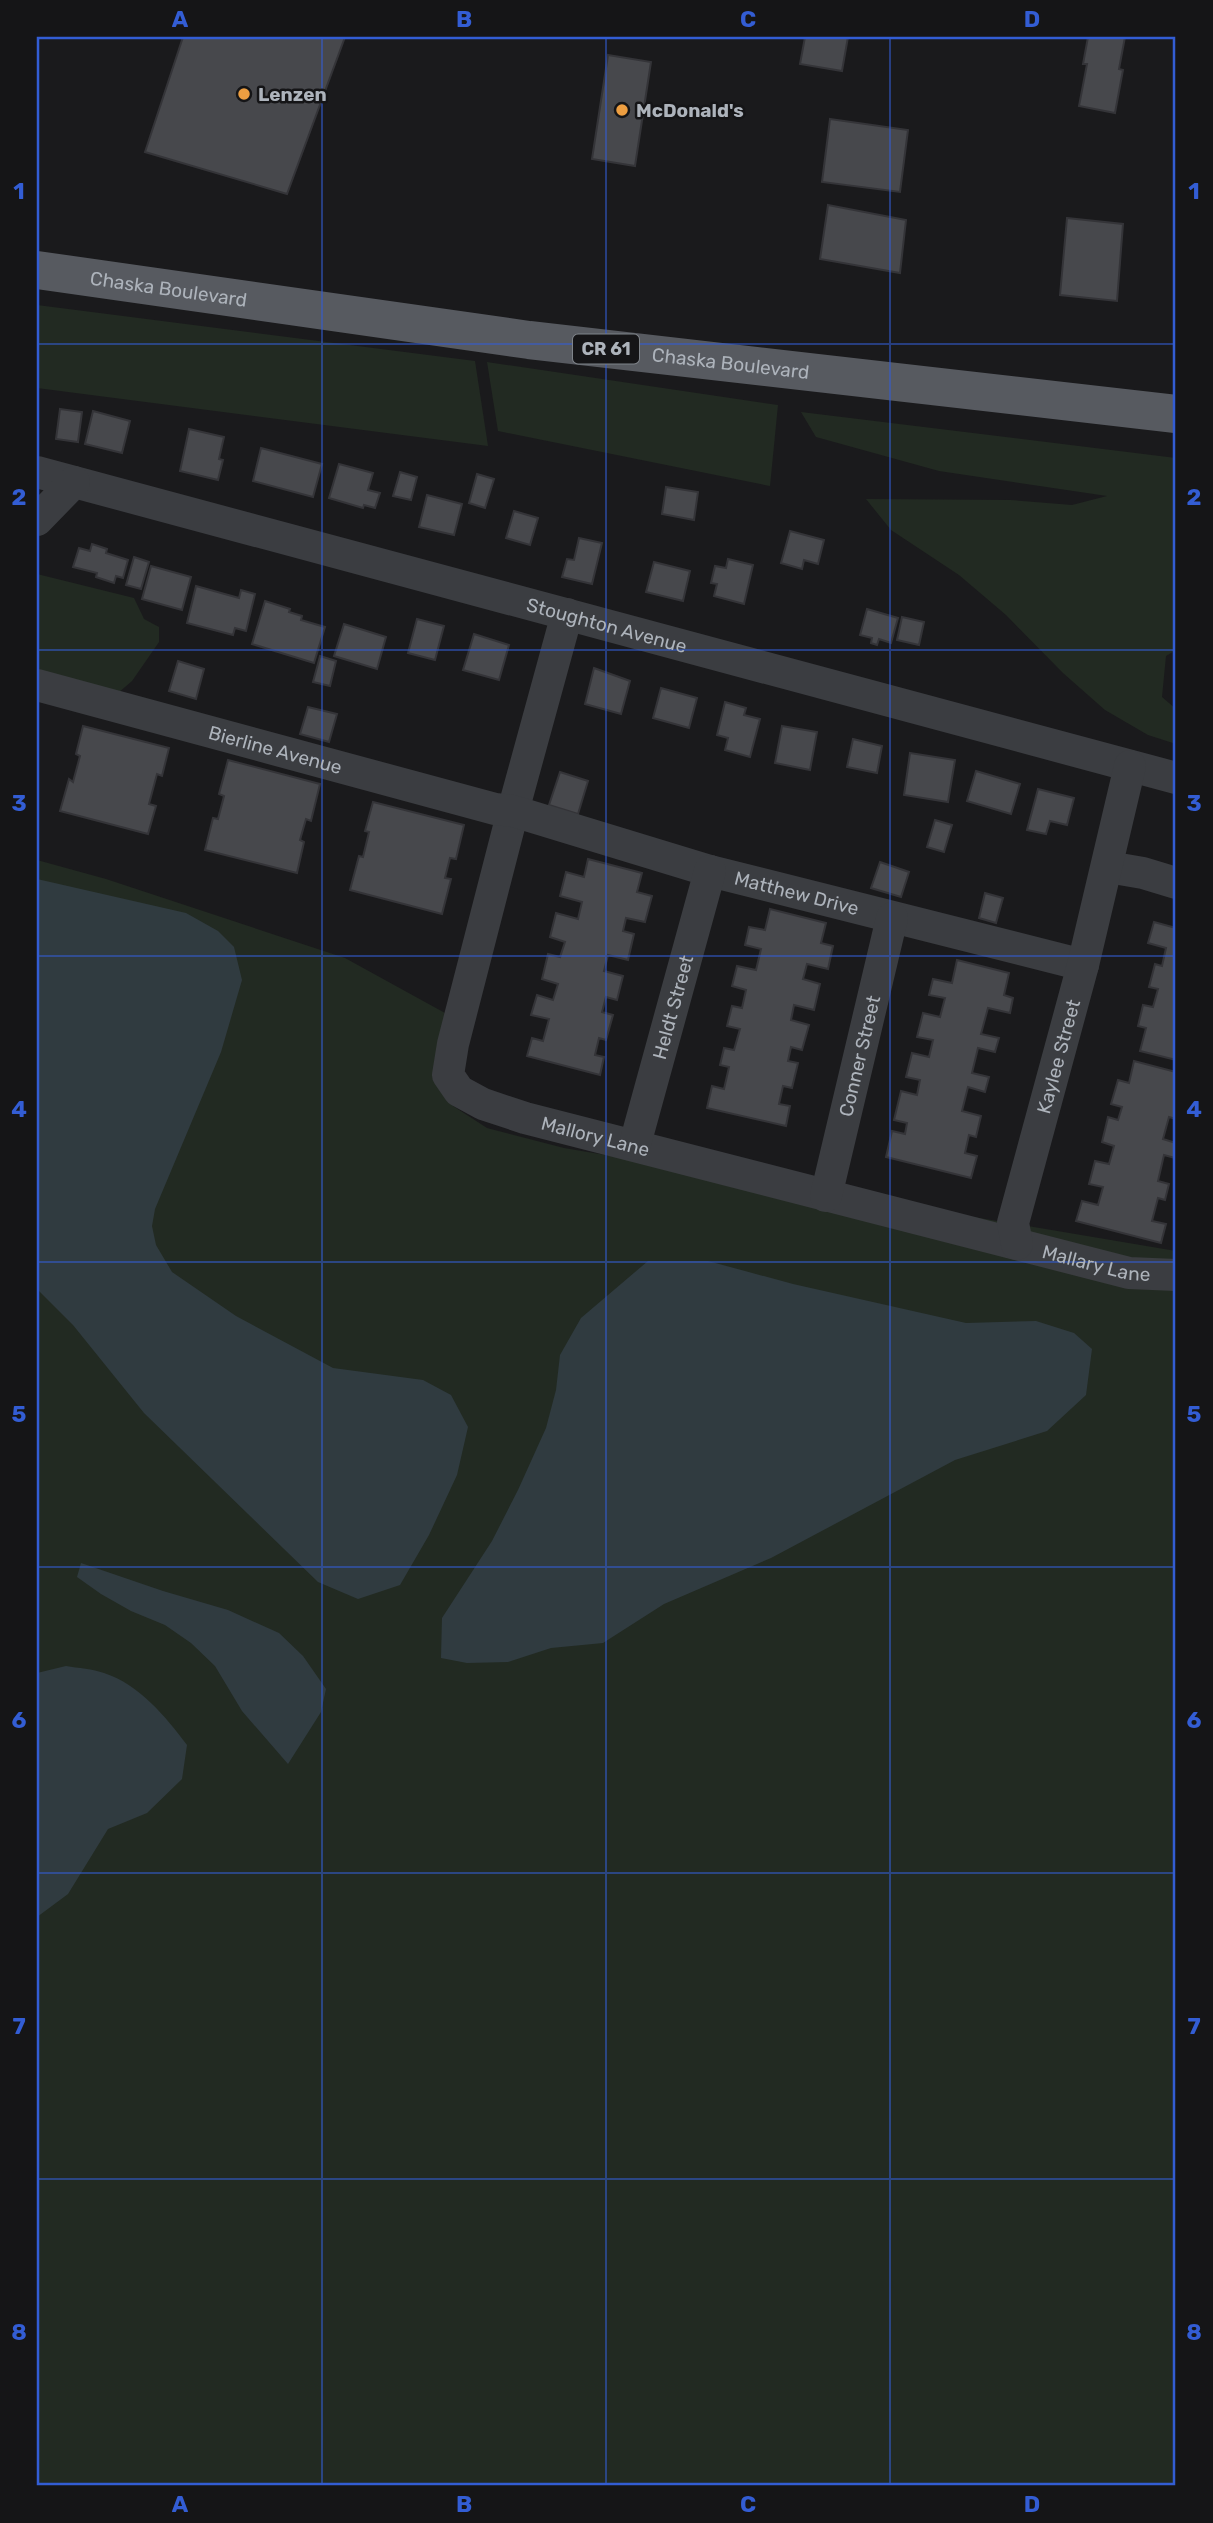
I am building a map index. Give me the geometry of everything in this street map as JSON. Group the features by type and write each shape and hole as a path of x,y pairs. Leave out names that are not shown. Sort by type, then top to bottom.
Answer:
{"main road":[{"name":"Chaska Boulevard","path":"37,270 529,341 1176,414"}],"street":[{"name":"Stoughton Avenue","path":"37,472 1176,778"},
{"path":"37,520 74,482"},
{"name":"Mallory Lane","path":"568,614 513,811 453,1044 448,1075 459,1091 483,1104 525,1118 635,1144 1017,1244"},
{"name":"Bierline Avenue","path":"37,685 495,809 513,811"},
{"name":"Kaylee Street","path":"1017,1244 1013,1223 1083,965 1130,766"},
{"name":"Matthew Drive","path":"513,811 710,871 1083,965"},
{"path":"1108,867 1143,873 1176,883"},
{"name":"Heldt Street","path":"635,1144 710,871"},
{"name":"Conner Street","path":"826,1196 892,918"},
{"name":"Mallary Lane","path":"1017,1244 1129,1273 1176,1275"}],"shaded area":[{"path":"37,305 475,361 488,446 37,388"},
{"path":"487,362 778,405 770,486 498,431"},
{"path":"801,412 1176,458 1176,650 1166,656 1162,697 1176,709 1176,744 1148,735 1105,710 1063,673 1006,615 959,575 891,530 866,499 1011,500 1072,505 1107,496 939,471 816,437"},
{"path":"37,574 134,598 144,619 159,627 159,642 132,681 118,693 37,670"},
{"path":"37,860 106,879 345,958 445,1013 437,1052 453,1106 487,1128 564,1148 1176,1251 1176,2486 37,2486"},
{"path":"37,879 186,913 218,931 234,947 242,980 221,1052 155,1209 152,1226 156,1245 172,1272 236,1316 333,1368 423,1380 451,1395 468,1427 457,1475 429,1535 400,1585 358,1599 318,1582 144,1413 73,1325 37,1289"},
{"path":"648,1261 708,1261 793,1284 966,1323 1036,1321 1074,1333 1092,1349 1086,1395 1047,1431 955,1460 771,1558 664,1604 603,1643 551,1648 508,1662 467,1663 441,1658 442,1618 492,1541 546,1428 556,1390 560,1355 581,1318"},
{"path":"81,1563 228,1610 279,1633 303,1656 326,1689 321,1712 288,1764 242,1711 215,1666 191,1643 165,1625 131,1611 77,1577"},
{"path":"66,1666 100,1672 129,1685 161,1713 187,1745 182,1779 147,1813 108,1829 68,1894 37,1917 37,1673"}],"building":[{"name":"Lenzen","path":"183,37 345,37 287,194 145,152"},
{"path":"805,37 848,37 842,71 800,64"},
{"path":"1088,37 1125,37 1119,69 1123,70 1115,113 1079,106 1087,64 1083,64"},
{"name":"McDonald's","path":"608,55 651,62 635,166 592,159"},
{"path":"830,119 908,130 900,192 822,182"},
{"path":"828,205 906,220 900,273 820,259"},
{"path":"1067,218 1123,224 1117,301 1060,295"},
{"path":"60,409 82,412 78,442 56,439"},
{"path":"93,411 130,421 122,453 85,444"},
{"path":"189,429 224,437 219,459 223,460 218,480 180,471"},
{"path":"261,448 322,464 313,497 253,481"},
{"path":"339,464 373,473 368,490 380,493 375,508 364,505 363,508 329,498"},
{"path":"400,472 417,477 411,500 393,496"},
{"path":"477,474 494,479 485,508 469,503"},
{"path":"666,487 698,492 694,520 662,514"},
{"path":"427,495 462,504 454,535 419,527"},
{"path":"514,511 538,518 530,545 506,538"},
{"path":"790,531 824,540 818,564 804,560 802,569 781,563"},
{"path":"579,538 602,543 592,584 562,577 567,559 574,560"},
{"path":"92,544 107,549 106,553 128,560 123,578 116,576 114,583 96,577 97,573 73,567 79,548 90,551"},
{"path":"134,557 149,562 141,589 126,585"},
{"path":"728,559 753,565 744,604 714,596 717,584 711,583 715,566 726,568"},
{"path":"654,562 690,571 683,601 646,592"},
{"path":"151,566 191,577 182,610 142,599"},
{"path":"196,586 239,598 241,590 255,594 246,631 235,628 233,635 187,623"},
{"path":"265,601 290,609 289,612 302,616 301,620 325,627 314,663 252,644"},
{"path":"867,609 898,618 891,643 879,639 877,645 871,643 872,638 860,635"},
{"path":"902,617 924,622 919,645 897,640"},
{"path":"417,619 444,626 435,660 408,653"},
{"path":"344,624 386,637 377,669 334,656"},
{"path":"474,634 509,645 499,680 463,670"},
{"path":"320,656 336,661 330,686 313,682"},
{"path":"178,661 204,669 196,699 169,691"},
{"path":"594,668 630,681 621,714 585,704"},
{"path":"661,688 697,698 689,728 653,718"},
{"path":"725,702 746,708 744,715 760,719 750,757 725,750 728,738 717,735"},
{"path":"308,707 337,714 329,742 300,734"},
{"path":"83,726 169,748 162,776 157,774 149,804 156,806 148,834 60,811 69,779 73,782 80,756 76,754"},
{"path":"782,726 817,732 810,770 775,763"},
{"path":"853,739 882,746 877,773 847,767"},
{"path":"910,753 955,760 948,802 904,795"},
{"path":"228,760 320,784 311,821 306,819 300,840 304,842 297,873 205,850 213,818 218,819 224,796 219,794"},
{"path":"976,771 1020,784 1011,814 967,801"},
{"path":"560,772 588,781 578,814 549,805"},
{"path":"1038,789 1074,798 1067,825 1050,821 1046,834 1027,830"},
{"path":"373,802 464,825 456,859 450,858 445,878 451,879 442,914 350,890 359,856 363,857 369,832 365,831"},
{"path":"935,820 952,825 944,852 927,847"},
{"path":"588,859 642,873 637,892 652,896 645,922 626,918 623,931 634,934 628,960 608,955 604,971 623,976 617,1000 606,997 602,1012 613,1015 606,1040 599,1038 595,1055 604,1057 600,1075 527,1056 532,1038 543,1041 549,1019 531,1015 537,995 553,1000 558,984 542,979 548,954 560,957 565,942 550,937 556,913 578,919 582,902 560,896 566,872 584,877"},
{"path":"880,862 909,872 901,897 871,888"},
{"path":"985,893 1003,898 996,923 979,918"},
{"path":"770,909 826,923 821,943 833,946 828,969 807,964 803,979 820,984 814,1010 794,1005 791,1020 809,1025 802,1050 791,1047 788,1061 798,1063 792,1088 783,1086 779,1104 790,1106 786,1126 707,1108 712,1086 724,1089 729,1067 720,1065 724,1048 734,1050 740,1029 727,1026 732,1006 742,1008 746,990 732,986 737,966 756,970 761,949 745,945 749,927 765,930"},
{"path":"1154,922 1176,928 1176,1060 1140,1051 1146,1028 1138,1026 1143,1005 1153,1007 1158,989 1149,987 1155,964 1162,966 1166,948 1148,943"},
{"path":"957,960 1009,973 1004,995 1013,998 1010,1013 988,1008 981,1034 999,1038 995,1052 978,1048 972,1073 989,1077 985,1092 968,1087 962,1111 981,1116 976,1137 969,1135 965,1153 977,1156 971,1178 886,1157 892,1131 905,1134 907,1123 894,1120 901,1091 917,1095 920,1080 906,1077 912,1053 929,1057 933,1040 917,1037 923,1013 940,1017 945,998 929,995 933,979 952,983"},
{"path":"1134,1061 1176,1072 1176,1119 1169,1117 1163,1139 1176,1143 1176,1154 1175,1158 1164,1155 1158,1181 1169,1184 1165,1200 1158,1198 1152,1221 1166,1224 1161,1243 1076,1221 1082,1201 1098,1205 1103,1187 1089,1184 1095,1161 1109,1164 1114,1146 1102,1142 1108,1117 1118,1120 1122,1107 1111,1104 1118,1080 1129,1083"}],"place":[{"name":"Lenzen","path":"244,94"},
{"name":"McDonald's","path":"622,110"}]}
